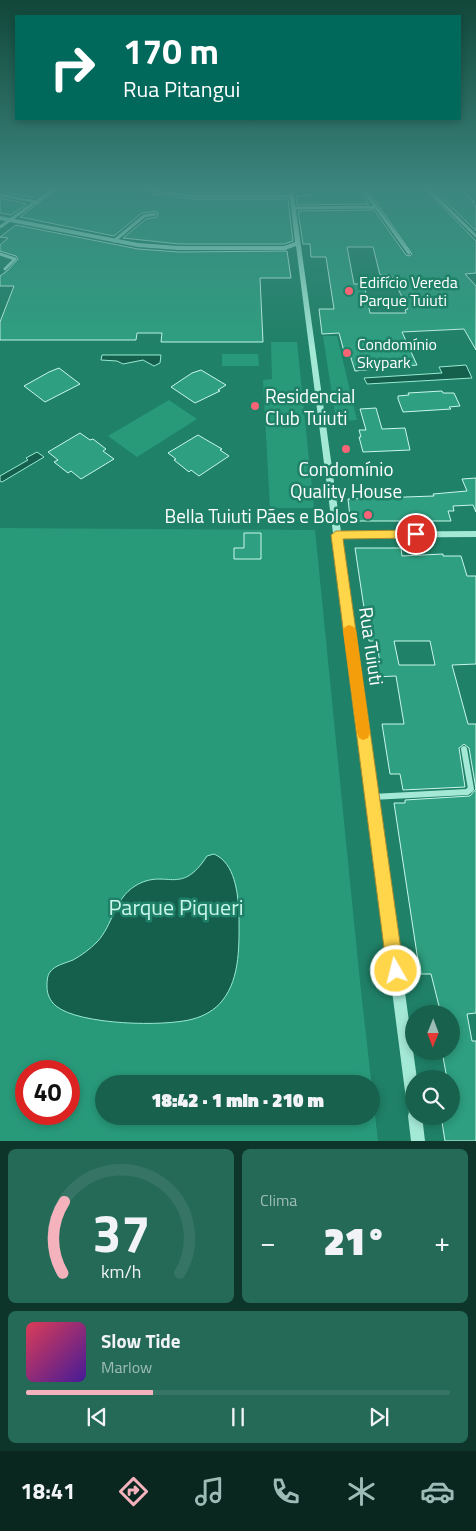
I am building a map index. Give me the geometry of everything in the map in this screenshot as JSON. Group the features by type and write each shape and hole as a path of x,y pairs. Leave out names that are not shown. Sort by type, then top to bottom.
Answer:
{"street":[{"path":"126,242 179,248 285,248 298,243"},
{"path":"401,242 409,253"},
{"name":"Rua Tuiuti","path":"298,243 409,1070"},
{"path":"285,248 300,254"},
{"path":"0,254 15,259 4,268"},
{"path":"336,535 476,534"},
{"path":"372,797 461,794 468,792 471,789 471,781 464,749"},
{"path":"416,1125 418,1141"}],"green space":[{"path":"323,336 337,336 357,420 336,421"},
{"path":"271,342 297,342 314,508 270,508 263,380 272,379"},
{"path":"222,354 258,354 259,366 222,366"},
{"path":"169,400 197,419 137,457 108,436"},
{"name":"Parque Piqueri","path":"0,528 315,530 371,1075 95,1075 95,1125 376,1125 378,1141 0,1141"}],"water":[{"path":"102,355 161,355 160,363 154,366 143,360 123,364 117,361 101,360"},
{"path":"466,365 472,378 367,384 364,378 442,373 439,367"},
{"path":"37,452 44,457 2,482 0,481 0,476 28,460 26,458"},
{"path":"214,854 227,864 231,871 238,897 239,914 239,948 236,971 228,992 216,1007 193,1019 180,1022 123,1023 83,1017 67,1012 54,1004 47,990 48,975 58,966 80,956 97,942 128,891 146,881 181,879 189,876 207,856"}],"building":[{"path":"3,242 104,242 138,249 179,252 287,251 291,278 260,278 263,342 161,342 162,333 137,333 136,340 0,340 0,322 14,286 0,286 0,276 18,259 16,256 0,251 0,245"},
{"path":"163,242 289,242 284,244 179,244"},
{"path":"303,242 397,242 406,255 410,256 412,254 404,242 476,242 476,273 465,274 476,286 476,350 464,329 402,332 417,365 355,371 350,355 345,355 339,333 322,334 319,309 334,309 326,257 311,257 310,244 303,244","holes":["347,247 373,247 380,275 391,275 408,309 405,310 406,313 370,313 364,284 354,284"]},
{"path":"59,368 80,384 45,402 24,386 49,372"},
{"path":"201,370 226,385 218,390 220,391 195,403 171,387 192,373"},
{"path":"442,391 443,393 454,393 460,406 449,407 451,409 403,412 398,399 398,396 409,395 408,393"},
{"path":"376,408 382,429 405,428 410,450 363,452 359,430 366,430 360,409"},
{"path":"80,433 90,440 93,439 106,449 103,451 114,459 81,479 71,471 68,473 54,462 58,460 48,452"},
{"path":"198,435 222,449 220,450 229,456 199,476 191,470 189,472 168,453"},
{"path":"476,478 476,512 473,505 453,506 454,511 448,511 451,521 356,521 350,517 348,499 434,496 433,494 467,491 462,479"},
{"path":"244,533 261,533 261,559 234,559 234,548 244,548"},
{"path":"355,548 401,548 402,556 443,554 443,556 461,556 467,576 476,576 476,664 452,665 468,724 476,724 476,789 469,748 464,744 459,748 465,787 403,790 400,774 390,774 382,724 404,724 396,676 374,677 373,665 380,665 377,641 369,641","holes":["394,641 430,641 435,665 399,665"]},
{"path":"476,789 476,1013 467,1014 472,1041 476,1041 476,1141 445,1141 442,1125 460,1125 460,1070 445,1070 444,1060 460,1060 460,1005 439,1005 431,974 420,974 394,803 405,803 405,800 470,796"}],"slow traffic":[{"path":"349,630 363,733"}],"place":[{"name":"Edifício Vereda Parque Tuiuti","path":"349,291"},
{"name":"Condomínio Skypark","path":"347,353"},
{"name":"Residencial Club Tuiuti","path":"255,406"},
{"name":"Condomínio Quality House","path":"346,449"},
{"name":"Bella Tuiuti Pães e Bolos","path":"368,515"}],"route":[{"path":"396,971 336,535 416,534"}]}
